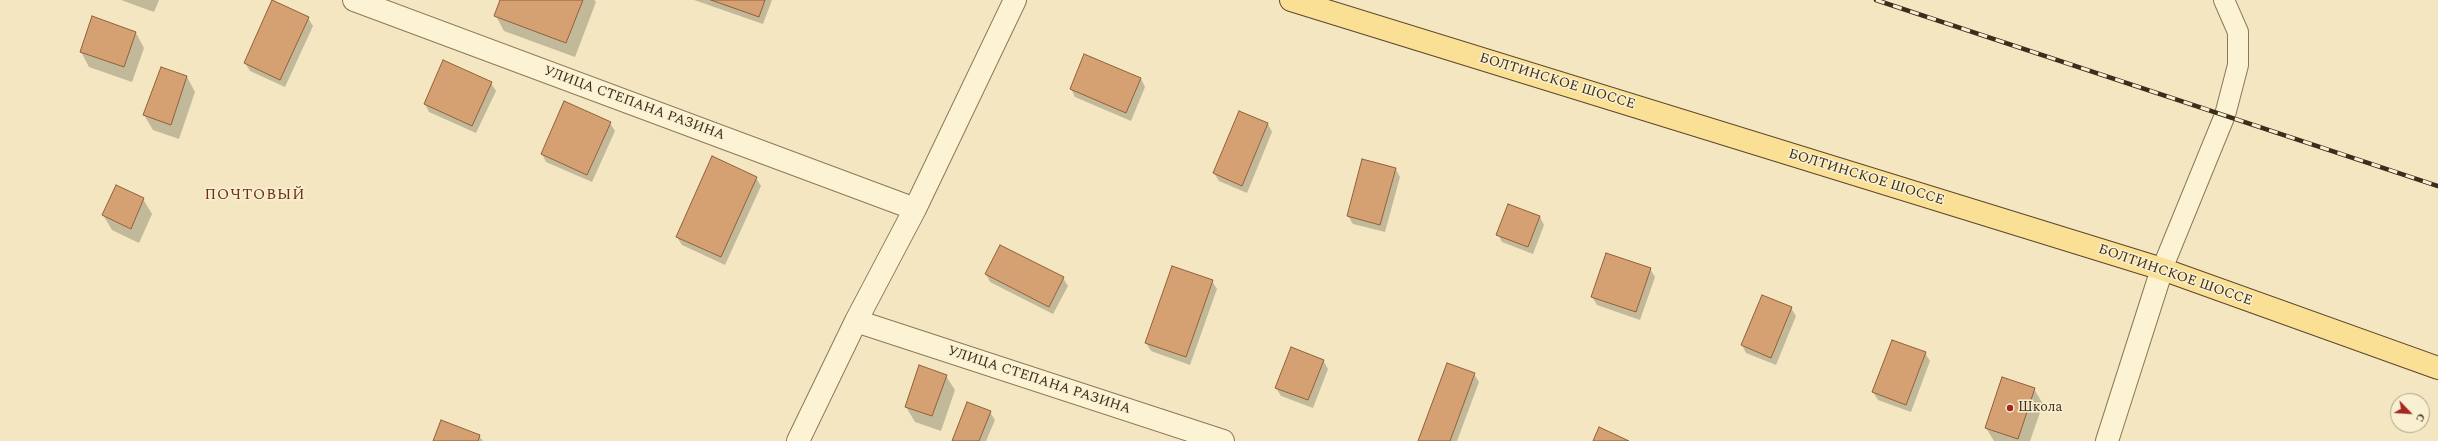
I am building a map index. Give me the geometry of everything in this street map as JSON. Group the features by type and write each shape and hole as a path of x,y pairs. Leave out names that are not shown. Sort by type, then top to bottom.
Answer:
{"main road":[{"name":"БОЛТИНСКОЕ ШОССЕ","path":"1291,0 2162,269 2438,368"}],"street":[{"name":"УЛИЦА СТЕПАНА РАЗИНА","path":"354,0 915,208"},
{"path":"798,441 856,321 915,208 1016,0"},
{"path":"2107,441 2162,269"},
{"name":"УЛИЦА СТЕПАНА РАЗИНА","path":"856,321 1223,441"}],"lane":[{"path":"2162,269 2225,116 2238,65 2238,32 2224,0"}],"building":[{"path":"272,0 309,17 280,80 244,63"},
{"path":"500,0 583,0 566,43 494,16"},
{"path":"711,0 765,0 759,17"},
{"path":"92,16 136,32 124,67 80,52"},
{"path":"1084,54 1141,78 1126,113 1070,89"},
{"path":"443,60 492,82 472,126 424,104"},
{"path":"161,67 187,76 171,125 143,115"},
{"path":"564,101 611,122 587,175 541,154"},
{"path":"1239,111 1268,123 1242,186 1213,173"},
{"path":"712,156 757,177 721,257 676,237"},
{"path":"1362,159 1396,168 1380,225 1347,216"},
{"path":"116,185 144,198 131,229 102,215"},
{"path":"1508,204 1540,216 1528,247 1496,235"},
{"path":"1000,245 1064,277 1049,307 985,274"},
{"path":"1606,253 1651,268 1636,312 1591,297"},
{"path":"1172,266 1213,280 1186,357 1145,343"},
{"path":"1762,295 1792,307 1771,358 1741,345"},
{"path":"1892,340 1926,352 1906,405 1872,392"},
{"path":"1291,347 1324,360 1308,400 1275,388"},
{"path":"1447,363 1475,373 1450,441 1418,441"},
{"path":"919,365 947,375 932,416 905,407"},
{"name":"Школа","path":"2002,377 2035,388 2018,439 1985,428"},
{"path":"967,402 991,411 979,441 952,441"},
{"path":"441,420 480,435 478,441 433,441"},
{"path":"1599,427 1629,441 1593,441"}],"railway":[{"path":"1876,0 2438,186"}],"place":[{"name":"Школа","path":"2010,408"}],"district":[{"name":"ПОЧТОВЫЙ","path":"255,196"}]}
